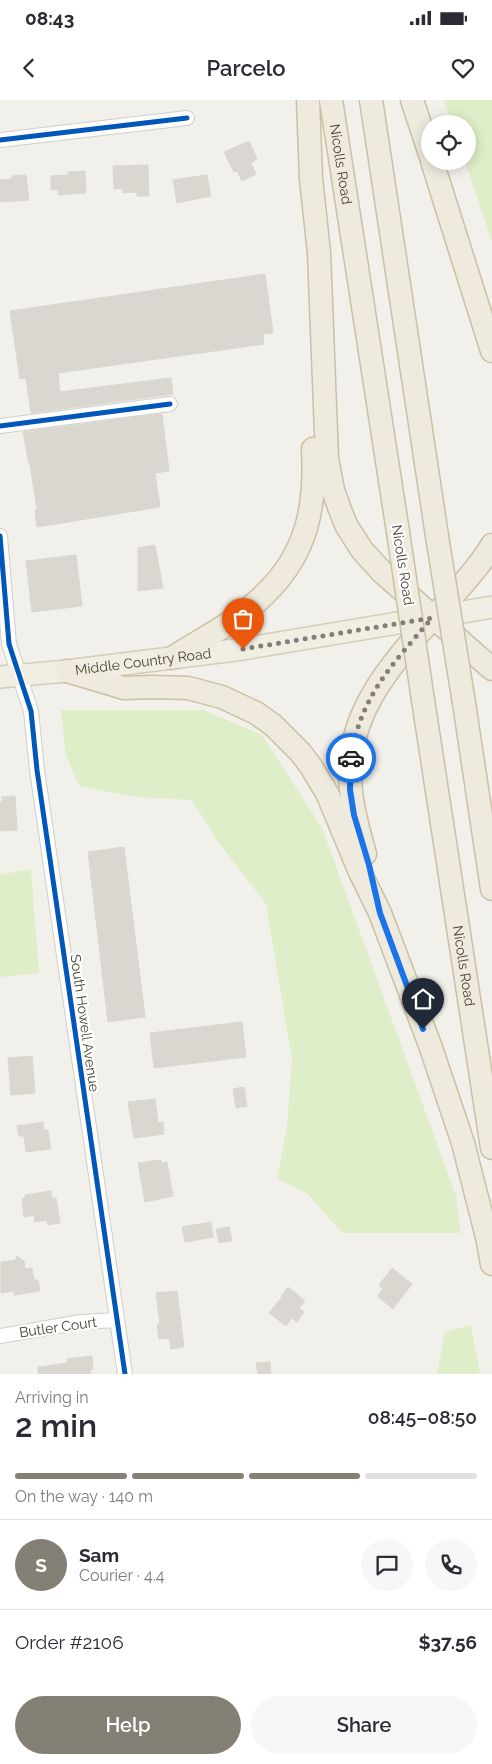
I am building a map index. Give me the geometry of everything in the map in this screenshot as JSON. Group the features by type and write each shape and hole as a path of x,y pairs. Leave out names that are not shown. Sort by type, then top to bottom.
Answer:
{"highway":[{"path":"308,100 312,178 319,253 329,474 336,498 346,525 371,562 432,618 492,668"},
{"name":"Nicolls Road","path":"331,100 492,1148"},
{"path":"371,100 492,889"},
{"path":"412,100 421,127"},
{"path":"435,170 492,351"},
{"path":"480,313 492,338"},
{"path":"172,658 234,618 266,594 277,582 296,553 304,537 312,506 314,486 313,441 323,364"},
{"path":"380,913 369,865 354,815 350,775 353,744 358,726 372,692 388,669 478,566 492,545"},
{"path":"67,671 124,688 171,687 206,692 239,704 273,725 300,752 327,793 359,870 380,913 463,1143 487,1236 492,1264"}],"main road":[{"name":"Middle Country Road","path":"10,676 67,671 243,649 492,607"}],"street":[{"path":"0,140 187,118"},
{"path":"0,426 170,404"},
{"name":"South Howell Avenue","path":"0,536 10,676 32,718 37,770 124,1374"},
{"name":"Butler Court","path":"0,1336 81,1322 117,1320"}],"green space":[{"path":"444,100 492,100 492,242 468,170 476,170 476,115 449,115"},
{"path":"61,710 203,710 262,735 322,828 456,1196 461,1233 342,1233 308,1194 277,1178 287,1127 292,1060 266,904 217,840 192,800 136,797 79,786 66,755"},
{"path":"31,869 39,973 0,977 0,875"},
{"path":"471,1325 480,1374 437,1374 445,1332"}],"building":[{"path":"249,141 257,159 251,163 256,174 242,181 237,171 234,172 224,152"},
{"path":"148,165 149,196 137,196 137,192 123,193 123,188 114,189 113,166"},
{"path":"85,171 86,193 59,195 58,190 51,190 51,176"},
{"path":"26,175 29,200 0,202 0,180 12,179 12,176"},
{"path":"207,175 211,196 177,203 173,180"},
{"path":"265,274 273,333 263,334 264,344 58,373 60,392 171,378 173,394 31,413 26,378 20,379 10,311"},
{"path":"162,414 169,471 155,473 160,507 37,527 35,510 37,510 23,432"},
{"path":"155,545 163,588 138,591 138,548"},
{"path":"76,555 82,606 32,612 26,561"},
{"path":"15,796 17,830 0,831 0,802 2,802 2,797"},
{"path":"124,847 145,1017 108,1022 88,852"},
{"path":"242,1022 246,1057 154,1068 150,1033"},
{"path":"32,1056 35,1093 11,1095 8,1058"},
{"path":"244,1087 247,1106 236,1108 233,1089"},
{"path":"155,1099 158,1123 163,1122 164,1134 134,1138 128,1102"},
{"path":"43,1122 44,1130 48,1130 51,1149 26,1152 24,1136 19,1136 17,1126"},
{"path":"161,1160 161,1163 167,1162 173,1196 145,1202 138,1163"},
{"path":"51,1191 52,1199 56,1198 60,1223 48,1225 47,1220 35,1222 34,1215 24,1217 22,1199 25,1198 25,1195"},
{"path":"211,1222 213,1237 185,1242 182,1227"},
{"path":"229,1227 232,1241 219,1243 216,1229"},
{"path":"17,1256 24,1261 25,1269 32,1268 34,1280 38,1280 40,1291 14,1295 14,1291 1,1293 1,1262 15,1260"},
{"path":"392,1268 412,1284 393,1309 377,1296 383,1289 379,1285"},
{"path":"288,1287 305,1301 299,1308 304,1312 297,1322 292,1318 286,1326 269,1313"},
{"path":"177,1291 184,1347 171,1349 169,1338 159,1339 157,1325 160,1325 156,1293"},
{"path":"92,1356 93,1369 90,1370 91,1374 38,1374 38,1367 68,1363 67,1359"},
{"path":"270,1362 271,1374 258,1374 256,1363"}],"cycle path":[{"path":"0,140 187,118"},
{"path":"0,426 170,404"},
{"path":"0,536 9,644 31,711 37,770 125,1374"}],"way so far":[{"path":"243,649 432,618 388,669 372,692 358,726 351,758"}],"route":[{"path":"351,758 350,790 354,815 369,865 380,913 423,1029"}]}
